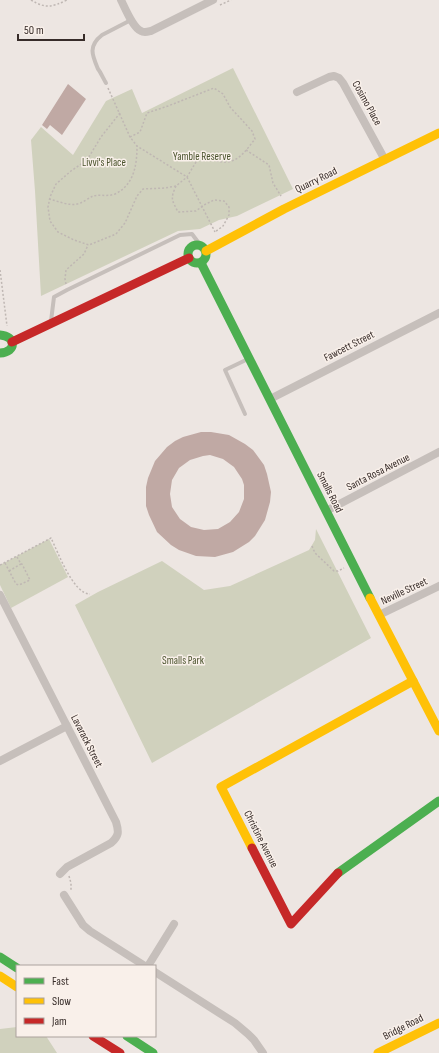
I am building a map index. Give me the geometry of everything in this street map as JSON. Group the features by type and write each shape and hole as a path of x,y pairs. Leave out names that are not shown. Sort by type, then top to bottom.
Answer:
{"main road":[{"name":"Quarry Road","path":"203,248 439,133"},
{"path":"195,245 203,248 206,257 204,261 198,264 192,262 188,258 188,252 192,247 195,245"},
{"path":"12,342 188,258"},
{"name":"Smalls Road","path":"201,263 439,731"},
{"path":"0,353 4,354 10,350 12,346 12,342 8,336 2,333"},
{"name":"Christine Avenue","path":"413,681 221,787 291,924 340,871 439,801"},
{"path":"0,957 16,967"},
{"path":"0,976 16,986"},
{"name":"Bridge Road","path":"378,1053 439,1023"},
{"path":"95,1037 120,1053"},
{"path":"128,1037 153,1053"}],"street":[{"path":"121,0 134,26 138,30 145,32 213,0"},
{"name":"Cosimo Place","path":"297,92 329,76 339,78 352,97 385,160"},
{"name":"Fawcett Street","path":"270,399 439,313"},
{"name":"Santa Rosa Avenue","path":"326,510 439,452"},
{"name":"Neville Street","path":"379,615 439,586"},
{"name":"Lavarack Street","path":"0,595 116,822 118,829 116,839 111,843 67,867 60,874"},
{"path":"0,761 67,726"},
{"path":"64,895 83,925 90,931 145,965"},
{"path":"148,965 174,924"},
{"path":"156,973 235,1023 248,1034 263,1053"}],"lane":[{"path":"106,83 93,56 93,46 102,35 131,20"},
{"path":"51,324 54,297 67,290 180,235 192,234 203,248"},
{"path":"245,414 225,370 250,358"}],"path":[{"path":"31,0 40,5 49,7 55,6 67,0"},
{"path":"106,83 130,136 137,146 187,177 202,207 215,232 223,226 229,215 229,207 224,201 214,200 202,207 196,211 178,212 173,203 172,197 176,186"},
{"path":"67,290 65,279 66,270 84,254 89,245 116,234 125,223 137,196 144,189 176,186 187,177 196,162 203,157 226,162 239,158 255,139 252,131 240,116 230,107 223,94 214,88 168,106 147,112 140,132 130,136"},
{"path":"89,245 58,232 50,221 48,207 49,199 56,184 87,160 101,137 120,113"},
{"path":"49,199 69,204 77,204 94,196 115,194 130,180 135,170 137,146"},
{"path":"246,150 269,165 273,184 281,196"},
{"path":"0,270 2,333"},
{"path":"0,565 51,538 72,581 85,594 90,594"},
{"path":"312,546 315,553 334,571 338,571 353,564"},
{"path":"5,563 17,585 30,580 17,557"},
{"path":"9,571 21,564"},
{"path":"67,867 71,883 69,903"}],"green space":[{"name":"Yamble Reserve","path":"233,68 293,189 237,216 219,220 200,229 178,231 41,296 31,140 41,127 73,155 106,101 132,89 142,113"},
{"name":"Smalls Park","path":"316,529 371,638 152,763 75,605 98,592 162,561 204,590 230,586 309,550 315,540"},
{"path":"49,539 68,577 11,608 0,585 0,565"},
{"path":"16,1027 16,1037 47,1037 57,1053 0,1053 0,1029"}],"building":[{"path":"68,84 86,99 62,135 50,125 47,129 42,125"},
{"path":"201,432 229,435 253,450 264,465 271,492 265,520 255,536 249,542 233,552 215,557 196,556 179,550 157,532 149,515 146,506 146,487 155,461 167,447 183,437","holes":["210,455 223,459 234,467 244,485 244,499 239,512 230,522 218,529 204,530 191,527 180,519 172,507 170,494 172,480 179,468 190,460"]}],"traffic: fast":[{"path":"193,245 201,245 206,250 206,254 204,261 201,263 193,263 188,258 188,250 193,245"},
{"path":"201,263 370,598"},
{"path":"0,335 5,336 12,341 12,347 6,352 0,353"},
{"path":"338,873 439,801"},
{"path":"0,957 16,967"},
{"path":"129,1037 153,1053"}],"traffic: slow":[{"path":"206,251 284,209 439,133"},
{"path":"370,598 439,731"},
{"path":"252,848 221,787 413,681"},
{"path":"0,976 16,986"},
{"path":"378,1053 439,1023"}],"traffic: jam":[{"path":"12,342 189,258"},
{"path":"252,848 291,924 338,873"},
{"path":"95,1037 120,1053"}],"park label":[{"name":"Livvi's Place","path":"104,162"}]}
